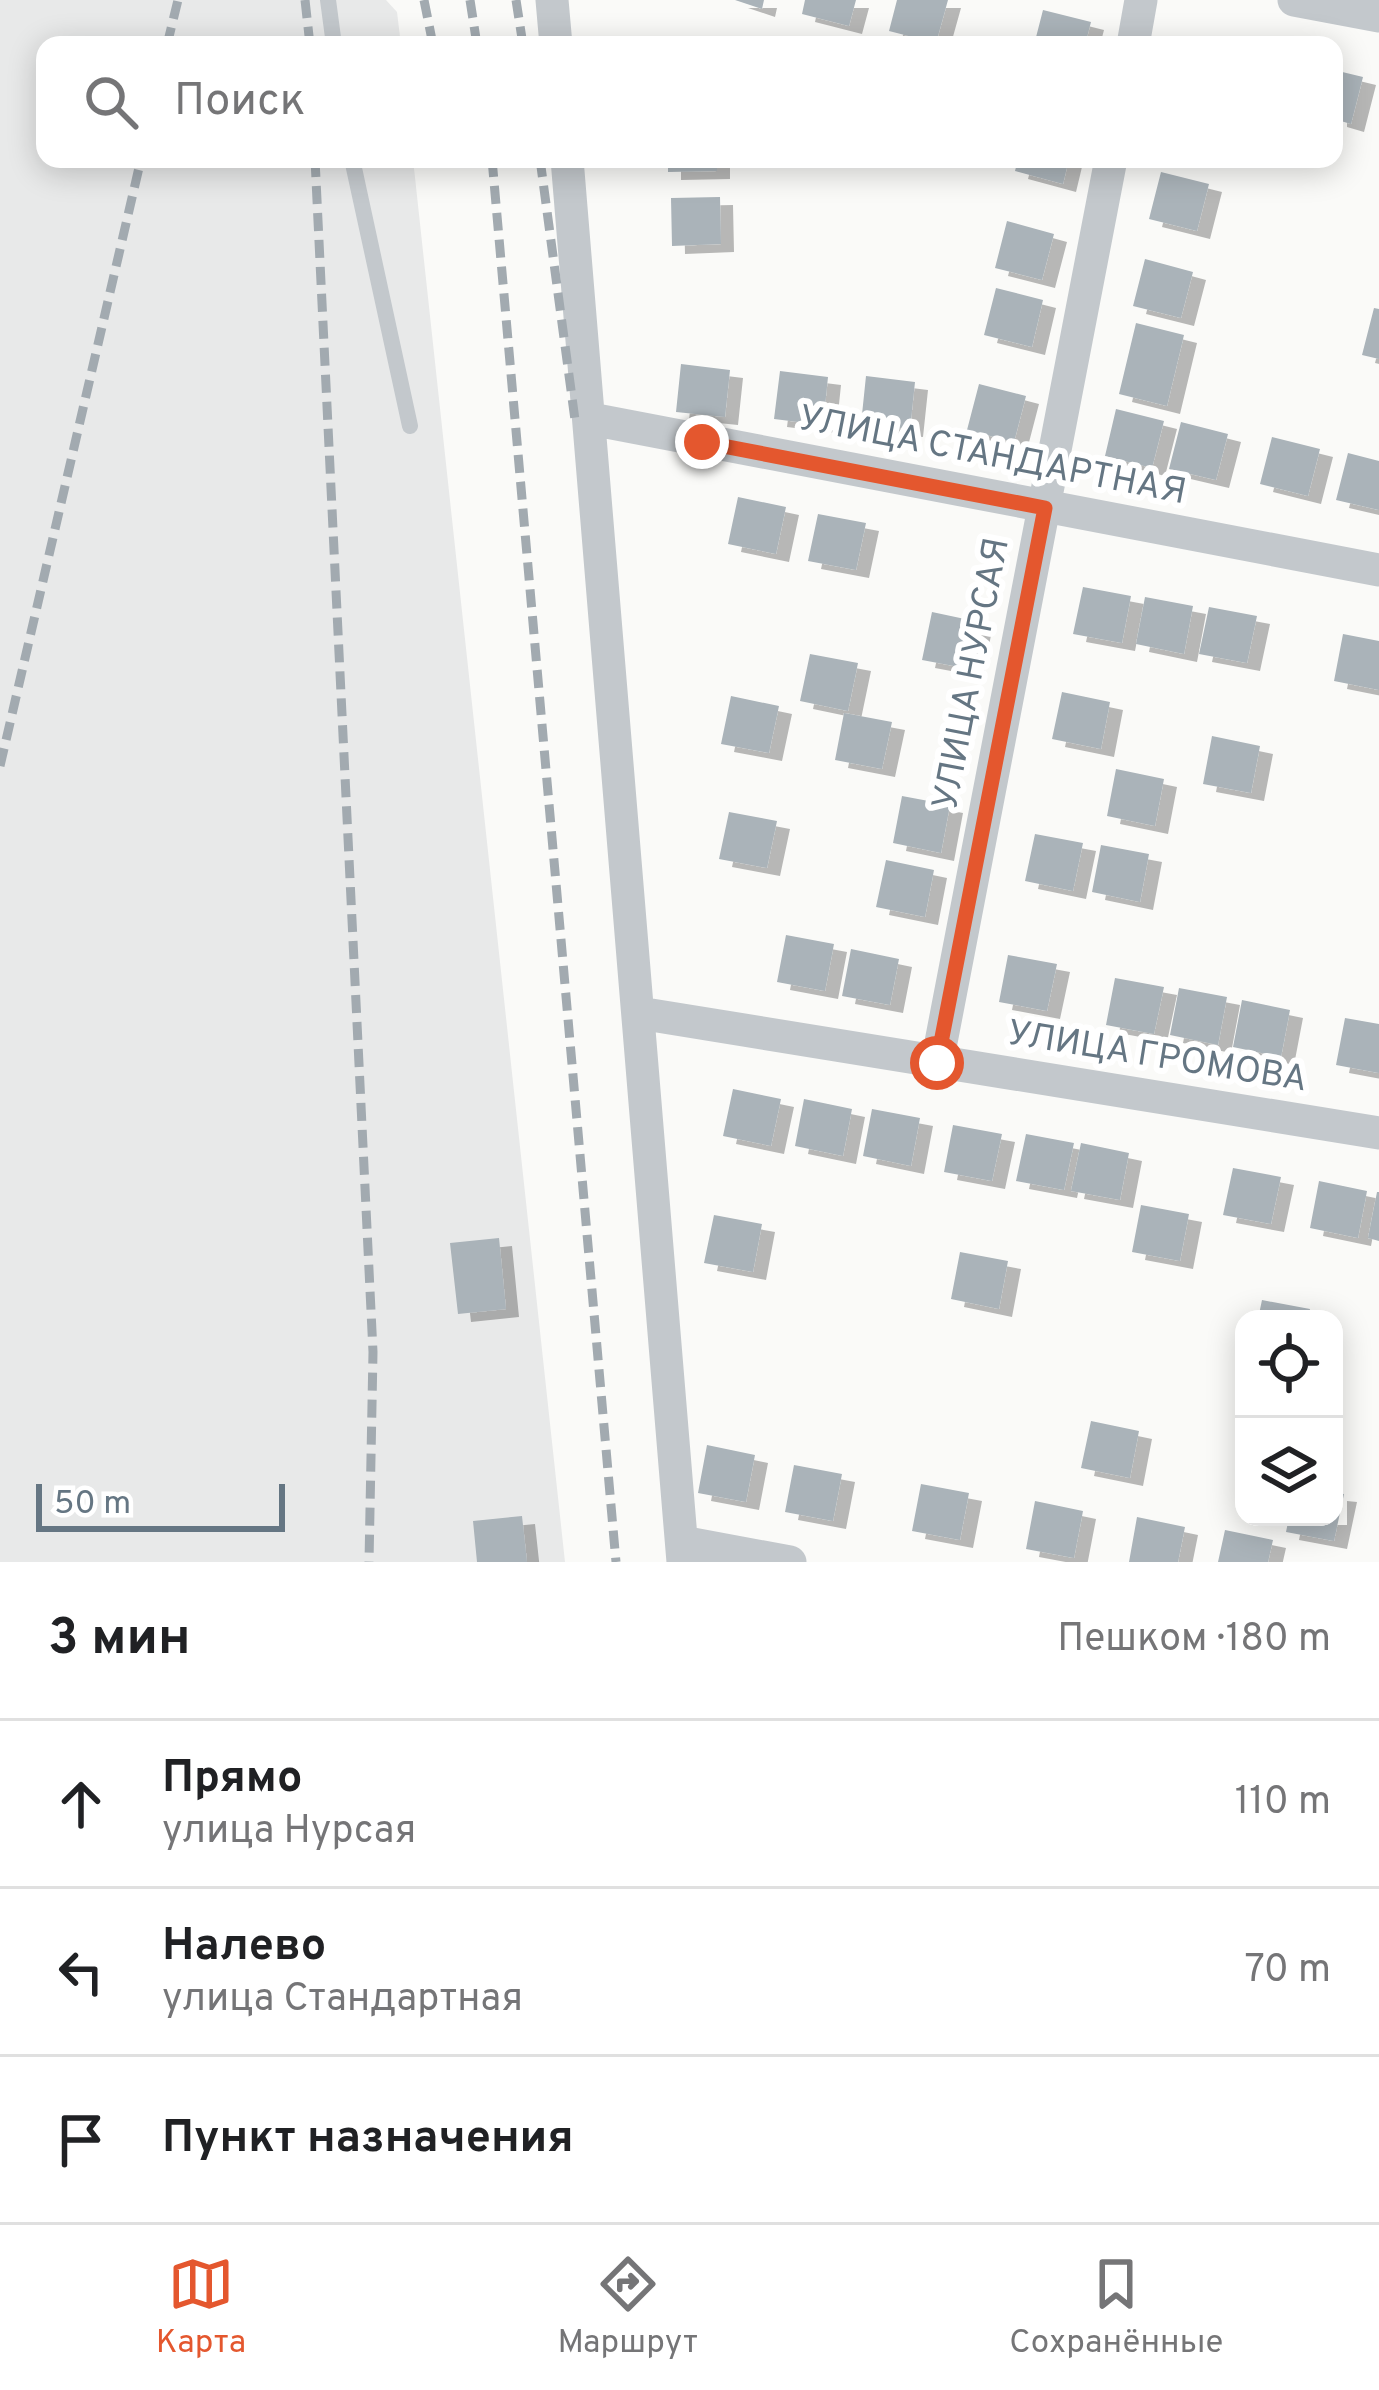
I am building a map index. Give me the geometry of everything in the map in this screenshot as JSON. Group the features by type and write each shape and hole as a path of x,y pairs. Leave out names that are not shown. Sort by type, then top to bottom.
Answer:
{"street":[{"path":"553,0 555,36"},
{"path":"1135,36 1141,0"},
{"path":"1294,0 1379,16"},
{"path":"568,168 682,1552 790,1562"},
{"name":"УЛИЦА НУРСАЯ","path":"937,1063 1109,168"},
{"name":"УЛИЦА СТАНДАРТНАЯ","path":"590,419 1379,570"},
{"name":"УЛИЦА ГРОМОВА","path":"639,1013 1379,1132"}],"lane":[{"path":"328,0 333,36"},
{"path":"354,168 410,426"}],"shaded area":[{"path":"0,0 386,0 397,12 400,36 36,36 36,168 414,168 565,1562 0,1562"}],"building":[{"path":"735,0 764,0 762,9"},
{"path":"805,0 856,0 849,26 802,14"},
{"path":"897,0 948,0 938,36 889,31"},
{"path":"1043,10 1091,22 1087,36 1036,36"},
{"path":"1343,72 1363,77 1351,124 1343,122"},
{"path":"668,168 717,168 717,171 668,172"},
{"path":"1016,168 1067,168 1063,184"},
{"path":"1161,172 1209,184 1197,231 1149,219"},
{"path":"720,197 721,244 672,246 671,198"},
{"path":"1007,221 1054,234 1042,280 995,268"},
{"path":"1145,259 1193,272 1181,318 1133,306"},
{"path":"996,288 1043,300 1032,347 984,335"},
{"path":"1374,308 1379,309 1379,359 1362,355"},
{"path":"1136,323 1184,335 1167,406 1119,394"},
{"path":"681,364 730,370 725,417 676,412"},
{"path":"780,371 828,377 823,425 774,419"},
{"path":"866,376 915,382 910,429 861,424"},
{"path":"979,384 1026,396 1014,442 967,430"},
{"path":"1116,409 1164,421 1152,468 1105,456"},
{"path":"1181,422 1228,434 1216,480 1169,469"},
{"path":"1272,437 1320,449 1308,496 1260,484"},
{"path":"1348,453 1379,461 1379,510 1336,500"},
{"path":"738,497 786,507 776,554 728,544"},
{"path":"818,514 866,523 856,570 808,561"},
{"path":"1083,587 1131,596 1122,643 1073,634"},
{"path":"1145,597 1193,606 1184,654 1136,644"},
{"path":"1209,607 1257,616 1247,663 1199,654"},
{"path":"932,612 979,622 970,669 922,660"},
{"path":"1343,634 1379,641 1379,690 1334,681"},
{"path":"810,654 858,663 848,711 800,701"},
{"path":"1062,692 1110,702 1101,749 1052,739"},
{"path":"731,696 779,706 769,753 721,744"},
{"path":"844,713 892,722 882,769 835,760"},
{"path":"1212,736 1260,746 1251,793 1203,784"},
{"path":"1116,769 1164,779 1155,826 1107,816"},
{"path":"902,796 950,805 941,853 893,843"},
{"path":"729,812 777,821 767,868 719,859"},
{"path":"1035,834 1083,843 1073,891 1025,881"},
{"path":"1101,845 1149,854 1140,902 1092,892"},
{"path":"886,860 934,870 925,917 876,907"},
{"path":"786,935 834,944 825,991 777,982"},
{"path":"851,949 899,959 890,1005 842,996"},
{"path":"1008,955 1057,964 1047,1011 999,1002"},
{"path":"1115,978 1164,987 1154,1034 1106,1025"},
{"path":"1179,988 1227,997 1218,1045 1170,1035"},
{"path":"1242,1000 1290,1010 1281,1057 1233,1047"},
{"path":"1345,1018 1379,1024 1379,1073 1336,1065"},
{"path":"733,1089 781,1099 771,1146 723,1136"},
{"path":"804,1099 852,1109 843,1156 795,1146"},
{"path":"872,1109 920,1118 911,1166 863,1156"},
{"path":"953,1125 1002,1134 992,1181 944,1172"},
{"path":"1026,1134 1074,1143 1064,1190 1016,1181"},
{"path":"1081,1143 1129,1153 1120,1200 1071,1191"},
{"path":"1233,1168 1281,1177 1271,1224 1223,1215"},
{"path":"1319,1181 1367,1191 1358,1238 1310,1228"},
{"path":"1379,1192 1379,1241 1368,1238"},
{"path":"1141,1205 1189,1214 1180,1261 1132,1252"},
{"path":"714,1215 762,1224 753,1272 704,1263"},
{"path":"499,1238 506,1309 458,1314 450,1243"},
{"path":"960,1252 1008,1261 999,1309 951,1299"},
{"path":"1262,1300 1310,1309 1310,1310 1260,1310"},
{"path":"1091,1421 1139,1431 1130,1478 1081,1468"},
{"path":"707,1445 755,1455 746,1502 698,1493"},
{"path":"794,1465 842,1474 833,1521 785,1512"},
{"path":"921,1484 969,1493 960,1540 912,1531"},
{"path":"1035,1501 1083,1511 1074,1558 1026,1549"},
{"path":"522,1516 527,1562 477,1562 473,1521"},
{"path":"1137,1517 1185,1527 1178,1562 1129,1562"},
{"path":"1287,1526 1337,1526 1334,1541 1286,1532"},
{"path":"1225,1530 1273,1540 1268,1562 1218,1562"}],"railway":[{"path":"169,36 178,0"},
{"path":"305,0 309,36"},
{"path":"424,0 431,36"},
{"path":"470,0 476,36"},
{"path":"516,0 522,36"},
{"path":"0,766 139,168"},
{"path":"315,168 373,1352 369,1562"},
{"path":"493,168 616,1562"},
{"path":"541,168 575,420"}],"route":[{"path":"702,442 1045,508 937,1063"}]}
